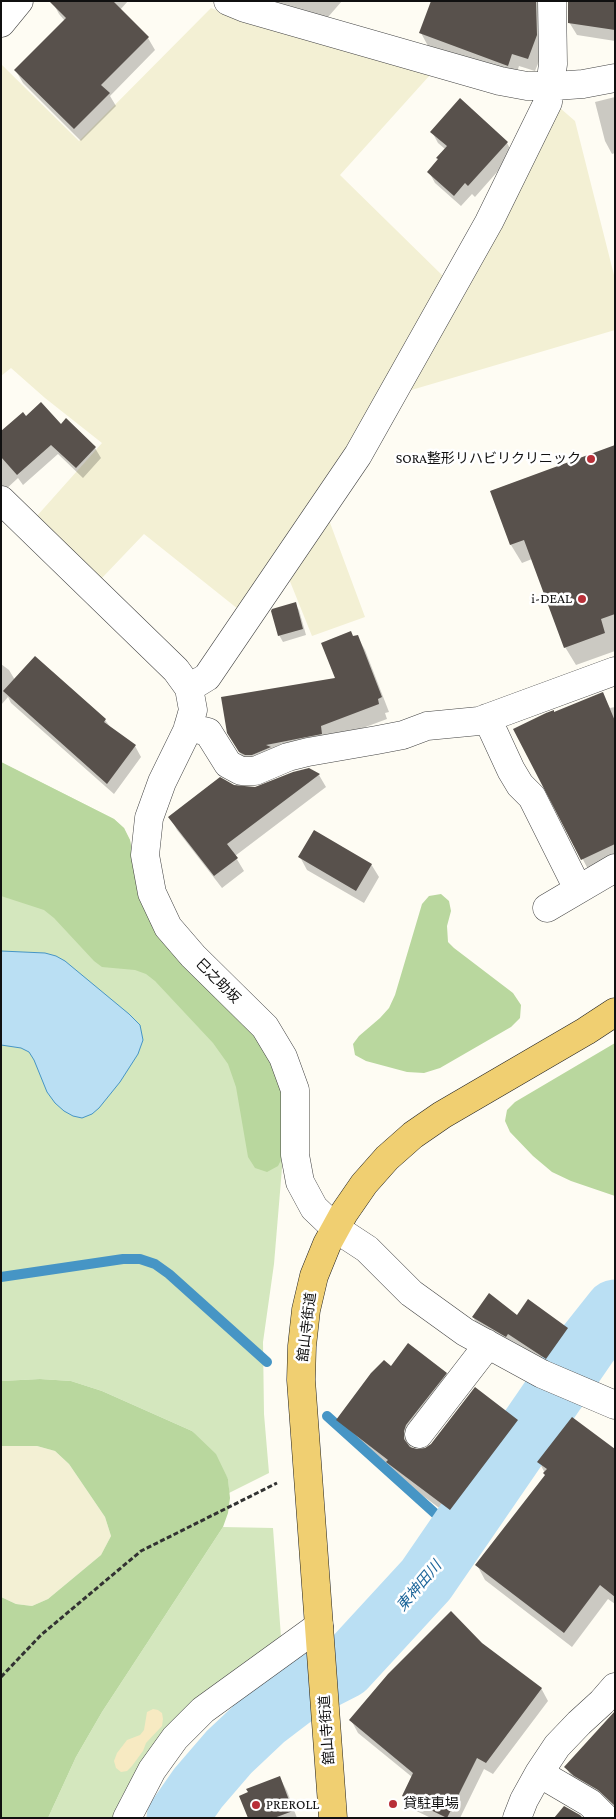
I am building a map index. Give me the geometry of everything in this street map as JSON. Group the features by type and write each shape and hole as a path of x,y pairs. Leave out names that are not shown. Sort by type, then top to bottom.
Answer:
{"main road":[{"name":"舘山寺街道","path":"334,1818 303,1412 302,1346 306,1310 314,1276 335,1228 364,1184 387,1158 413,1135 442,1115 615,1012"}],"street":[{"path":"1,22 19,1"},
{"path":"228,1 245,8 500,81 527,86 550,86 584,84 615,78"},
{"path":"1,500 176,670 189,688 207,677 358,455 489,222 548,102 553,64 552,1"},
{"path":"188,726 208,732 228,764 241,771 255,771 288,757 308,752 403,735 427,726 444,723 462,723 487,718 615,671"},
{"name":"巳之助坂","path":"189,688 193,710 188,726 162,782 149,818 145,855 152,893 168,927 193,956 265,1027 283,1057 295,1090 296,1155 300,1182 314,1208 335,1228 367,1250 393,1277 423,1303 466,1332 542,1374 615,1405"},
{"path":"487,718 511,770 520,785 532,797 578,889"},
{"path":"547,908 615,868"},
{"path":"419,1434 480,1355 486,1344"},
{"path":"127,1818 152,1770 175,1738 203,1710 319,1626"},
{"path":"517,1818 539,1772 557,1746 615,1687"},
{"path":"539,1772 590,1803 605,1818"}],"path":[{"path":"1,1678 40,1635 141,1551 307,1468"}],"shaded area":[{"path":"211,8 242,20 430,75 340,175 443,276 347,448 238,609 144,534 101,579 36,517 102,443 45,398 11,368 1,376 1,64 79,141"},
{"path":"560,108 575,121 615,279 615,330 408,391"},
{"path":"329,520 365,617 312,636 289,579"},
{"path":"1,1446 37,1446 55,1451 69,1464 105,1517 111,1536 101,1555 48,1599 32,1606 16,1604 1,1597"}],"green space":[{"path":"1,762 114,819 124,828 130,840 140,896 283,1156 274,1264 263,1342 264,1414 269,1473 229,1493 228,1479 192,1431 102,1391 71,1381 40,1379 1,1381"},
{"path":"1,762 114,819 124,828 130,840 140,896 254,1035 271,1063 282,1093 283,1156 278,1166 267,1172 255,1168 248,1157 236,1087 228,1064 213,1043 155,981 146,974 135,970 102,967 44,910 1,896"},
{"path":"441,894 449,901 451,911 447,926 448,942 513,993 521,1005 520,1018 511,1027 440,1068 424,1073 407,1072 366,1061 355,1055 353,1044 389,1008 395,995 422,904 429,896"},
{"path":"615,1043 615,1196 571,1181 552,1172 533,1156 510,1132 505,1121 507,1110 515,1102"},
{"path":"40,1379 71,1381 102,1391 192,1431 216,1454 228,1479 230,1498 228,1513 223,1527 102,1712 76,1757 48,1818 1,1818 1,1597 16,1604 32,1606 48,1599 101,1555 111,1536 105,1517 69,1464 55,1451 37,1446 1,1446 1,1381"},
{"path":"223,1527 273,1528 281,1637 141,1763 121,1798 113,1818 48,1818 76,1757 102,1712"}],"sand":[{"path":"153,1709 162,1713 162,1726 146,1743 143,1751 132,1766 127,1771 121,1772 116,1768 114,1761 117,1753 127,1740 140,1735 144,1730 147,1712"}],"water":[{"path":"1,951 45,953 56,956 65,961 140,1025 143,1040 138,1054 120,1082 92,1114 82,1118 64,1111 47,1092 29,1052 21,1048 1,1045"}],"building":[{"path":"49,1 113,1 149,37 101,85 110,93 74,129 14,70 66,18"},
{"path":"431,1 536,1 537,35 528,59 512,54 508,66 419,33"},
{"path":"568,1 615,1 615,30 568,23"},
{"path":"460,98 508,142 468,186 465,183 454,196 427,172 447,146 430,132"},
{"path":"41,402 61,424 66,418 96,447 76,468 51,445 17,475 1,457 1,431 23,412 26,416"},
{"path":"615,445 615,614 601,619 605,633 564,648 524,540 510,545 490,491"},
{"path":"296,602 303,629 278,636 272,609"},
{"path":"351,631 353,636 358,635 382,697 378,699 379,704 321,726 322,734 266,745 271,747 252,755 245,755 239,752 227,733 221,697 335,678 321,643"},
{"path":"35,656 106,719 104,722 136,745 107,784 3,691"},
{"path":"603,692 615,721 615,844 581,860 513,729 546,713 554,710 554,712"},
{"path":"309,768 320,774 227,844 238,858 214,876 168,817 220,777 234,785 255,787 293,772"},
{"path":"314,830 372,864 356,891 298,857"},
{"path":"489,1293 517,1315 528,1299 568,1328 546,1359 508,1334 506,1337 472,1317"},
{"path":"408,1343 447,1373 406,1425 404,1439 410,1447 417,1449 425,1448 431,1444 475,1387 518,1420 450,1510 386,1462 388,1460 336,1420 371,1373 384,1360 391,1366"},
{"path":"572,1417 615,1449 615,1597 600,1585 564,1633 475,1565 545,1475 543,1473 547,1469 537,1462"},
{"path":"451,1611 482,1643 542,1688 486,1763 477,1758 447,1818 402,1796 413,1773 349,1720 388,1674"},
{"path":"615,1711 614,1805 598,1790 574,1776 564,1767"},
{"path":"280,1776 293,1811 274,1818 248,1818 239,1796 248,1792 246,1789"},
{"path":"564,1806 580,1815 583,1818 554,1818"}],"waterway":[{"path":"1,1277 123,1259 140,1259 155,1264 169,1274 267,1362"},
{"name":"東神田川","path":"177,1818 198,1788 229,1752 264,1719 302,1690 345,1668 426,1580 588,1344 615,1310"},
{"path":"327,1416 459,1535"}],"place":[{"name":"SORA整形リハビリクリニック","path":"591,459"},
{"name":"i-DEAL","path":"582,599"},
{"name":"貸駐車場","path":"393,1804"},
{"name":"PREROLL","path":"256,1805"}]}
